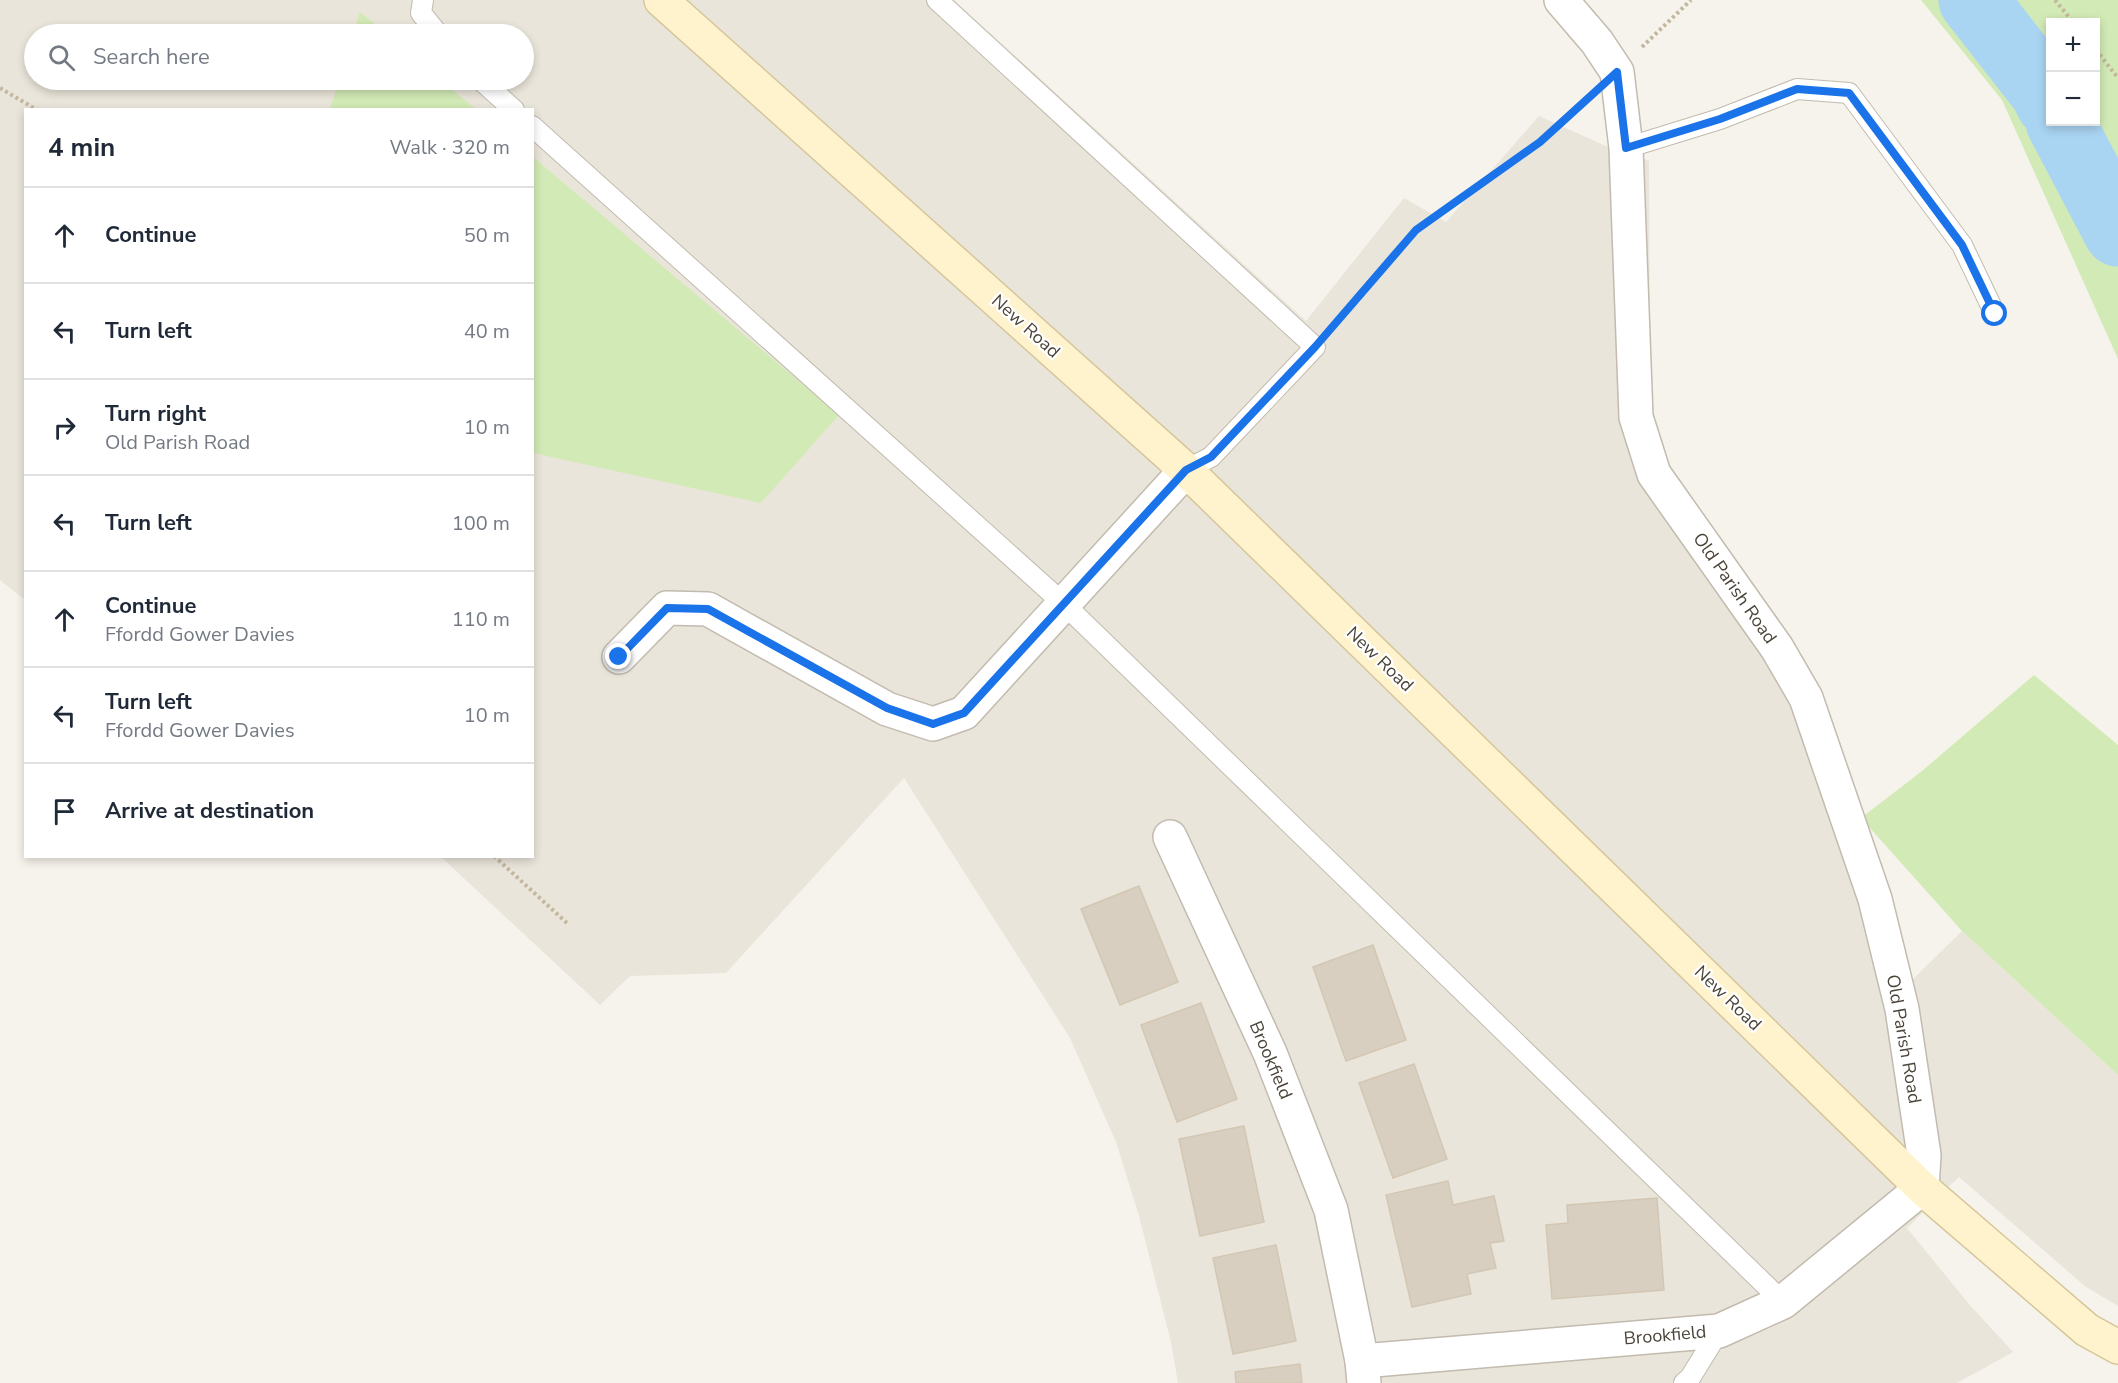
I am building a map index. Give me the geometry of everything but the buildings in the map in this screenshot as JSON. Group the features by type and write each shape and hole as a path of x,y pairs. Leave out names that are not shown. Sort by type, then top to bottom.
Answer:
{"main road":[{"name":"New Road","path":"661,0 1186,470 1922,1188 2087,1330 2118,1347"}],"street":[{"name":"Old Parish Road","path":"1561,0 1597,42 1617,72 1626,148 1636,417 1654,474 1777,648 1806,698 1875,899 1902,1009 1923,1155 1922,1188"},
{"path":"619,657 667,608 708,609 887,708 933,724 964,713 1186,470"},
{"name":"Brookfield","path":"1170,837 1270,1053 1331,1210 1363,1372 1719,1330 1783,1302 1922,1188"}],"lane":[{"path":"423,0 421,13 430,24"},
{"path":"937,0 1315,347 1211,457 1186,470"},
{"path":"1626,148 1720,119 1797,89 1849,93 1962,245 1995,314"},
{"path":"492,90 512,108"},
{"path":"534,128 1064,604 1783,1302"},
{"path":"1684,1383 1690,1378 1719,1330"}],"path":[{"path":"1315,347 1416,230 1540,142 1691,0"},
{"path":"2055,0 2070,18"},
{"path":"2100,55 2118,78"},
{"path":"0,88 34,108"},
{"path":"496,858 568,924"}],"shaded area":[{"path":"0,0 954,0 1306,321 1404,198 1446,222 1539,116 1606,146 1649,161 1650,412 1668,469 1790,636 1819,698 1910,982 1962,931 2118,1075 2118,1306 2086,1287 1959,1177 1907,1228 1968,1303 2013,1352 1957,1383 1178,1383 1171,1342 1139,1216 1116,1142 1070,1038 904,778 726,973 630,976 600,1005 442,858 534,858 534,108 24,108 24,599 0,580"}],"green space":[{"path":"1921,0 2118,0 2118,359 2002,100"},
{"path":"360,12 375,24 356,24"},
{"path":"336,90 452,90 475,108 330,108"},
{"path":"534,158 839,415 761,503 534,453"},
{"path":"2034,675 2118,745 2118,1075 1962,931 1861,818 1922,771"}],"waterway":[{"path":"1973,0 2046,95"},
{"path":"2062,126 2118,232"}],"route":[{"path":"619,657 667,608 708,609 887,708 933,724 964,713 1186,470 1211,457 1315,347 1416,230 1540,142 1617,72 1626,148 1720,119 1797,89 1849,93 1962,245 1995,314"}]}
